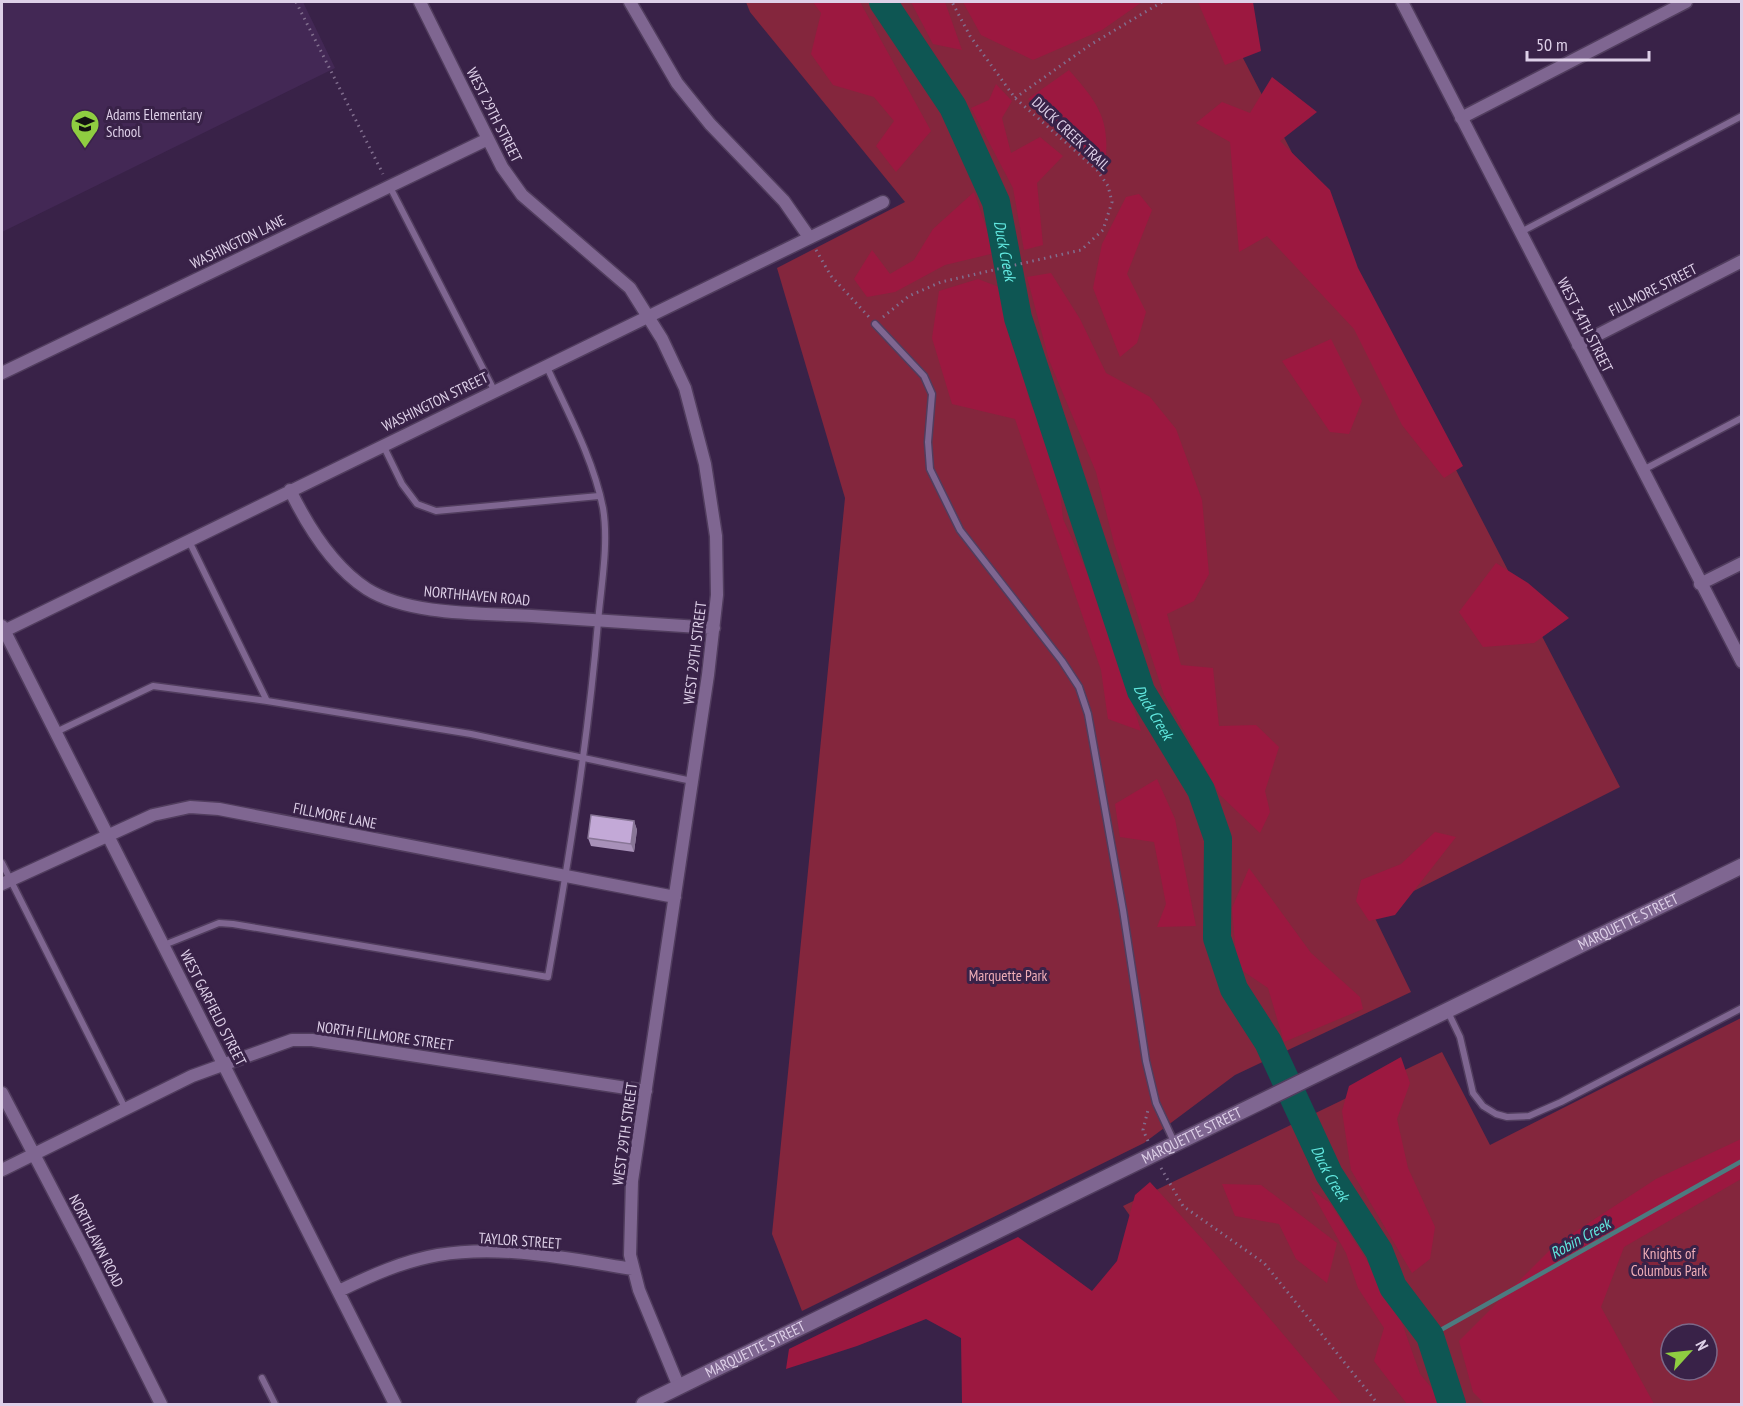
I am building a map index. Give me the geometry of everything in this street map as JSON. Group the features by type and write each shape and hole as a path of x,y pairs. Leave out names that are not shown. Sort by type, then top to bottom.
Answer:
{"main road":[{"name":"MARQUETTE STREET","path":"644,1404 1742,866"}],"street":[{"name":"WEST 29TH STREET","path":"420,2 502,167 522,195 630,288 662,339 685,388 705,464 717,536 717,595 714,628 632,1181 630,1255 633,1269 657,1338 679,1387"},
{"path":"630,2 677,83 710,124 784,201 809,237"},
{"name":"WEST 34TH STREET","path":"1404,2 1461,118 1742,662"},
{"path":"1461,118 1686,2"},
{"name":"WASHINGTON LANE","path":"2,373 388,185 488,139"},
{"name":"WASHINGTON STREET","path":"2,630 883,202"},
{"name":"FILLMORE STREET","path":"1578,345 1742,261"},
{"name":"NORTHHAVEN ROAD","path":"290,490 305,522 349,576 370,591 399,603 444,610 714,628"},
{"path":"1700,584 1742,563"},
{"name":"WEST GARFIELD STREET","path":"2,630 108,834 395,1404"},
{"name":"FILLMORE LANE","path":"6,882 153,814 190,807 219,809 675,897"},
{"name":"NORTH FILLMORE STREET","path":"2,1170 192,1076 292,1040 312,1040 646,1091"},
{"name":"NORTHLAWN ROAD","path":"2,1094 161,1404"},
{"name":"TAYLOR STREET","path":"339,1291 376,1274 437,1255 484,1251 545,1256 633,1269"}],"lane":[{"path":"1520,232 1742,116"},
{"path":"388,185 494,390"},
{"path":"875,324 924,375 932,394 928,442 930,469 960,530 1062,661 1079,687 1088,714 1123,910 1146,1061 1156,1103 1175,1144"},
{"path":"164,945 219,923 233,924 548,977 566,876 582,758 604,552 603,510 591,466 546,364"},
{"path":"1642,471 1742,418"},
{"path":"383,445 402,484 417,504 436,511 599,496"},
{"path":"188,540 267,701"},
{"path":"55,732 153,686 267,701 471,734 693,781"},
{"path":"2,863 6,882 125,1108"},
{"path":"1448,1011 1460,1037 1473,1093 1483,1106 1507,1117 1529,1116 1561,1102 1742,1008"},
{"path":"262,1378 275,1404"}],"path":[{"path":"297,2 388,185"},
{"name":"DUCK CREEK TRAIL","path":"875,324 909,296 941,282 972,273 1030,263 1081,250 1103,230 1112,202 1108,186 1097,170 1015,98 970,36 952,2"},
{"path":"1015,98 1090,45 1162,2"},
{"path":"809,237 831,276 875,324"},
{"path":"1156,1103 1148,1108 1143,1130 1183,1206 1264,1263 1295,1299 1342,1363 1378,1404"}],"shaded area":[{"name":"Adams Elementary School","path":"2,2 303,2 335,68 2,232"},
{"path":"813,2 860,2 931,131 896,172 876,146 894,121 874,97 833,85 811,54 821,13"},
{"path":"911,2 945,2 962,50 933,44"},
{"path":"963,2 1142,2 1102,30 1033,60 981,35"},
{"path":"1198,2 1253,2 1261,51 1225,65"},
{"path":"1069,70 1100,112 1106,135 1105,164 1028,99"},
{"path":"1272,77 1317,112 1280,141 1330,190 1358,268 1463,466 1444,478 1402,425 1354,329 1267,236 1239,252 1230,142 1196,123 1222,102 1250,113"},
{"path":"996,84 1012,101 1002,118 1011,153 1040,137 1063,156 1037,183 1043,245 1024,250 1013,188 971,108 989,100"},
{"path":"974,192 995,253 945,265 895,292 867,297 854,279 872,250 890,274 914,260 933,229"},
{"path":"1139,194 1152,210 1127,274 1146,312 1137,343 1120,357 1093,288 1102,244 1126,197"},
{"path":"1051,273 1080,319 1106,373 1150,397 1176,429 1202,500 1209,574 1194,601 1167,614 1181,665 1213,668 1219,726 1256,725 1279,747 1265,791 1270,812 1260,833 1220,795 1164,695 1114,543 1096,472 1049,360 1027,277"},
{"path":"978,279 999,287 1030,402 1057,460 1063,519 1104,610 1141,731 1108,719 1101,670 1015,419 952,404 932,338 939,291"},
{"path":"1331,339 1362,401 1349,434 1330,432 1282,361"},
{"path":"1496,563 1528,583 1569,618 1534,643 1483,647 1459,612"},
{"path":"1157,779 1175,819 1196,926 1157,927 1166,904 1154,842 1120,837 1115,804"},
{"path":"1435,832 1456,837 1395,915 1369,921 1356,901 1361,880 1401,864"},
{"path":"1249,868 1311,953 1360,997 1363,1009 1284,1042 1268,988 1237,967 1232,908"},
{"path":"1401,1057 1410,1083 1397,1119 1408,1168 1435,1227 1430,1259 1412,1273 1351,1170 1342,1111 1349,1086"},
{"path":"1741,1139 1741,1179 1624,1247 1601,1307 1654,1404 1485,1404 1473,1392 1459,1341 1555,1245 1656,1179"},
{"path":"1150,1182 1205,1242 1342,1404 959,1404 962,1403 961,1338 926,1319 857,1346 786,1369 789,1349 1018,1237 1092,1291 1117,1261 1135,1195"},
{"path":"1222,1184 1261,1185 1337,1243 1327,1283 1296,1259 1279,1224 1235,1216"},
{"path":"1310,1189 1330,1203 1396,1306 1420,1374 1445,1404 1407,1404 1374,1361 1384,1328 1358,1288 1346,1253"}],"green space":[{"name":"Marquette Park","path":"746,2 1214,2 1620,787 1372,912 1411,992 1235,1075 1144,1143 802,1311 772,1234 845,498 777,268 905,202 750,12"},
{"name":"Knights of Columbus Park","path":"1741,1018 1741,1404 1281,1404 1165,1265 1123,1206 1442,1052 1490,1145"}],"building":[{"path":"591,815 634,821 631,844 588,838"}],"waterway":[{"name":"Duck Creek","path":"883,2 953,107 996,202 1018,318 1141,691 1201,790 1218,839 1217,938 1234,989 1268,1042 1329,1174 1379,1251 1393,1287 1430,1336 1452,1404"},
{"name":"Robin Creek","path":"1430,1336 1742,1161"}],"place":[{"name":"Adams Elementary School","path":"85,150"}]}
